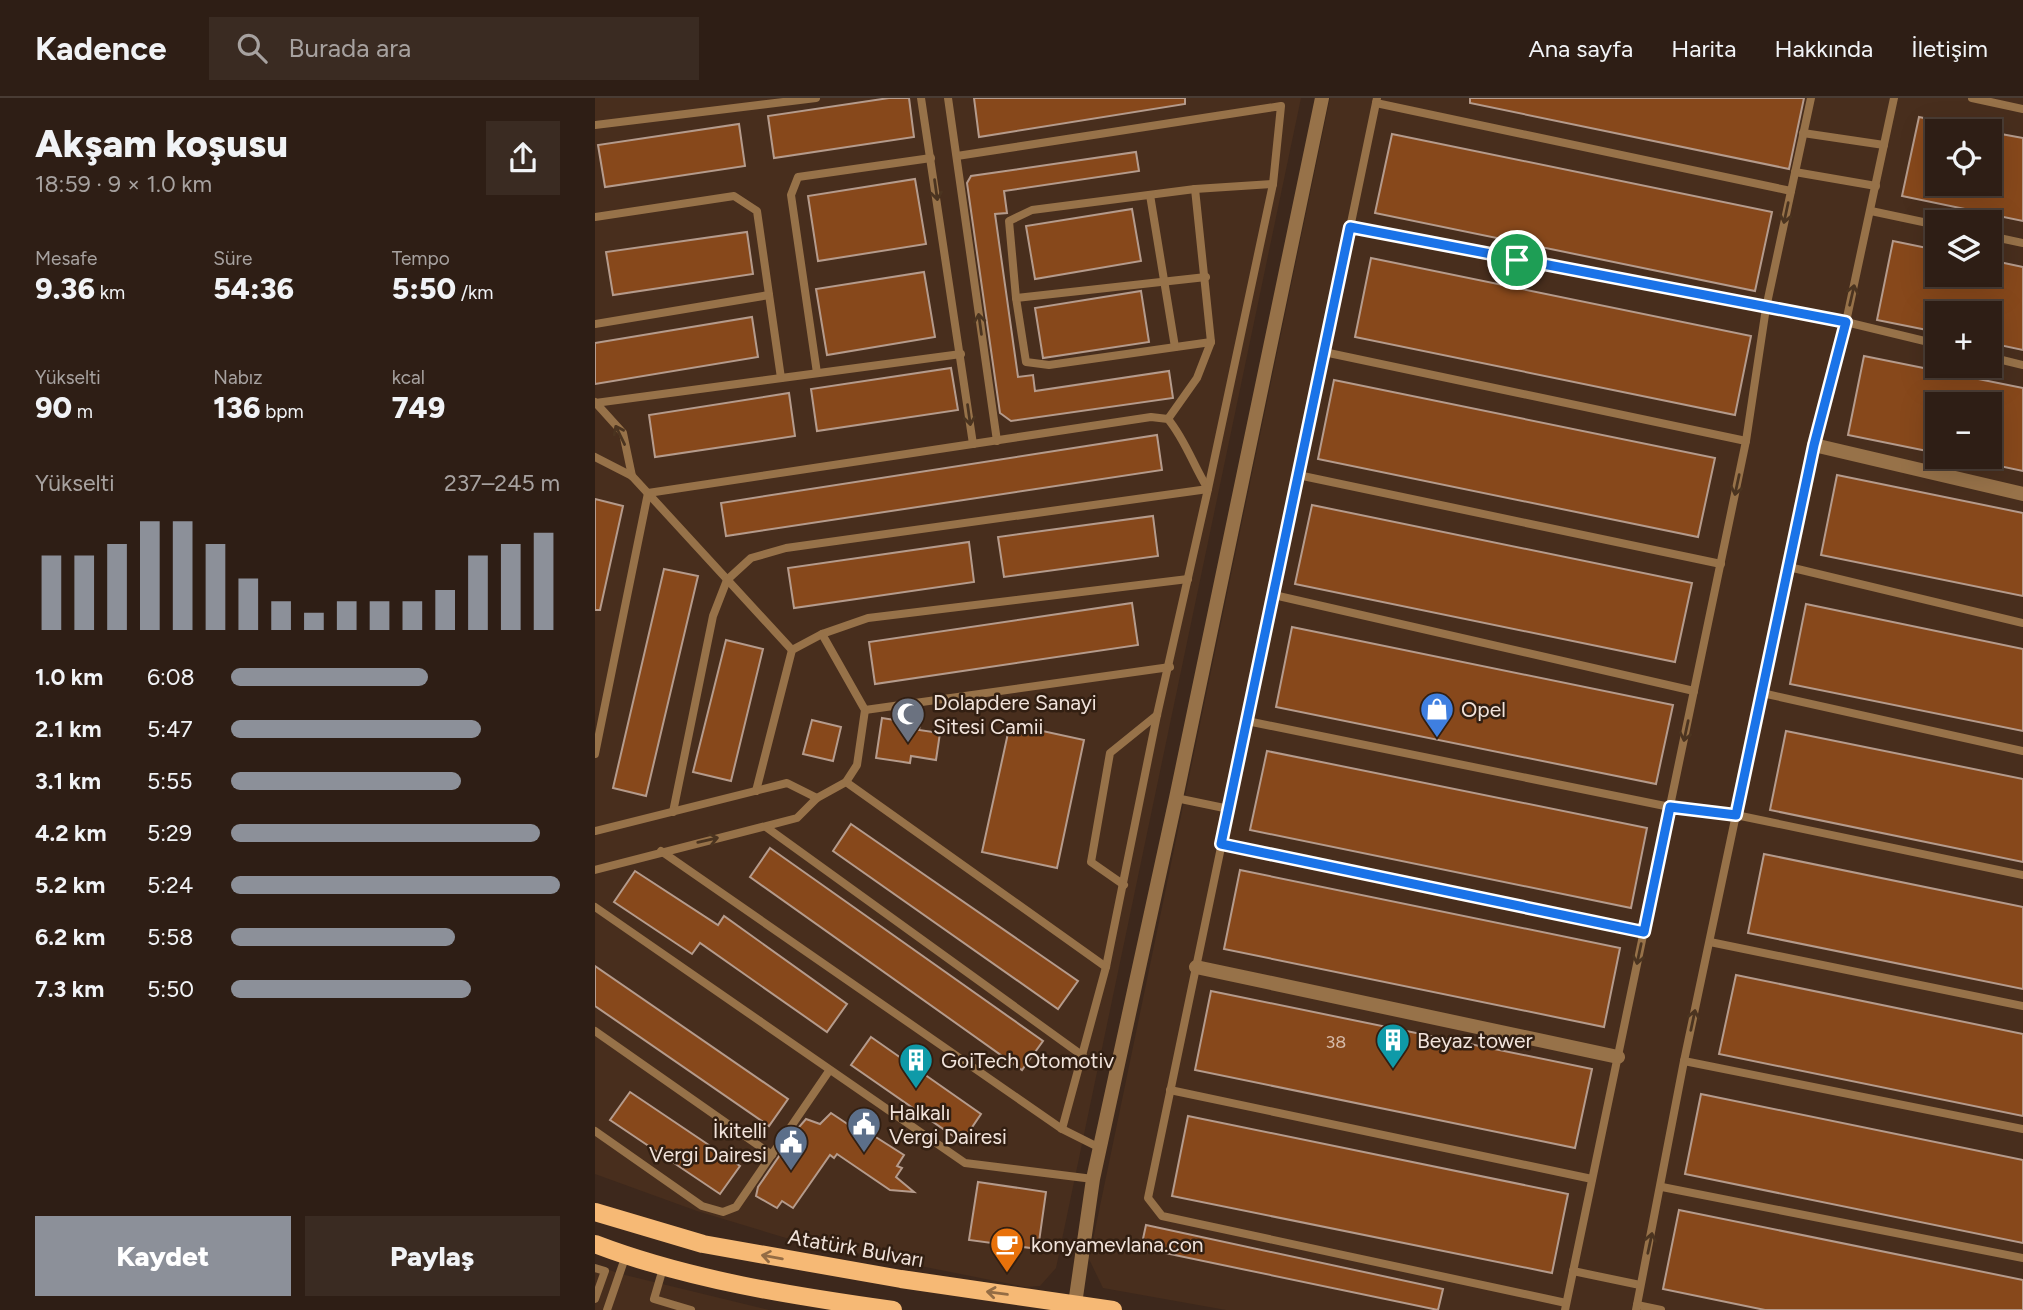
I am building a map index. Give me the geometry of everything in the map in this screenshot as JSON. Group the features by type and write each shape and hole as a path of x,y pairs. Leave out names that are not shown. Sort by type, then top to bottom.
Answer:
{"main road":[{"name":"Atatürk Bulvarı","path":"595,1212 703,1244 901,1279 1113,1310"},
{"path":"595,1244 664,1265 814,1299 893,1310"}],"street":[{"path":"1075,1304 1093,1178 1176,798 1322,98"},
{"path":"1814,445 2023,494"},
{"path":"1196,967 1618,1057"}],"lane":[{"path":"595,125 815,98"},
{"path":"921,98 973,444"},
{"path":"948,98 997,440"},
{"path":"1791,191 1377,101 1148,1198 1161,1216 1566,1307 1746,441 1766,308 1811,98"},
{"path":"1661,1310 1636,1307 1640,1285 1662,1187 1684,1061 1814,445 1846,322 1894,98"},
{"path":"1972,98 2023,109"},
{"path":"957,156 1282,102 1273,184 1170,667 1157,715 1107,967 1062,1129"},
{"path":"1803,133 1885,145"},
{"path":"817,373 791,195 798,177 931,158"},
{"path":"1795,172 1876,186"},
{"path":"1211,342 1049,365 1027,362 1016,298 1009,221 1032,210 1195,189 1273,184"},
{"path":"1168,419 1198,377 1211,342 1195,189"},
{"path":"1150,195 1175,347"},
{"path":"595,217 734,196 757,211 781,378"},
{"path":"1871,211 1925,222"},
{"path":"1350,227 1846,322 1925,341"},
{"path":"2002,239 2023,243"},
{"path":"1016,298 1206,277"},
{"path":"595,324 769,295"},
{"path":"1324,352 1746,441"},
{"path":"595,403 961,354"},
{"path":"2002,360 2023,365"},
{"path":"595,403 622,433 632,476"},
{"path":"648,493 1151,417 1168,419 1185,440 1189,459 1208,489"},
{"path":"595,457 632,476 792,650"},
{"path":"1298,475 1721,564"},
{"path":"673,811 713,616 727,580 751,558 786,548 1208,489"},
{"path":"595,754 648,493"},
{"path":"1789,567 2023,623"},
{"path":"756,791 792,650 822,634 868,618 1188,579"},
{"path":"1274,595 1694,691"},
{"path":"595,870 797,818 817,798 846,782 857,765 865,710 822,634"},
{"path":"865,710 1170,667"},
{"path":"1762,693 2023,751"},
{"path":"1124,885 1091,862 1110,753 1157,715"},
{"path":"1247,720 1670,807 1736,815 2023,875"},
{"path":"846,782 1107,967"},
{"path":"595,831 787,783 817,798"},
{"path":"1176,798 1229,809"},
{"path":"766,827 1083,1056"},
{"path":"1221,844 1644,932"},
{"path":"661,851 1062,1129 1100,1148"},
{"path":"595,907 965,1163 1093,1178"},
{"path":"1710,942 2023,1006"},
{"path":"595,1031 772,1155"},
{"path":"1684,1061 2023,1129"},
{"path":"595,1132 702,1206 723,1212 736,1207 829,1071"},
{"path":"1170,1090 1592,1179"},
{"path":"1662,1187 2023,1258"},
{"path":"607,1310 626,1255"},
{"path":"664,1265 654,1299 691,1310"},
{"path":"595,1268 605,1271 595,1299"},
{"path":"1573,1271 1640,1285"}],"shaded area":[{"path":"595,98 1301,98 1056,1268 1040,1286 1025,1287 796,1241 697,1211 595,1174"},
{"path":"1330,98 2023,98 2023,1310 1226,1310 1103,1288 1089,1259"},
{"path":"595,1265 621,1274 769,1310 595,1310"}],"building":[{"path":"889,98 909,98 914,137 774,158 768,116"},
{"path":"974,98 1185,98 1185,104 979,137"},
{"path":"1470,98 1804,98 1789,169 1470,103"},
{"path":"1919,117 1929,119 1925,119 1925,196 2002,196 2002,134 2023,138 2023,221 2002,217 2002,210 1970,210 1902,196"},
{"path":"739,124 745,166 605,187 598,145"},
{"path":"1392,134 1772,212 1755,291 1375,213"},
{"path":"1136,152 1139,171 1004,191 1007,213 995,214 1018,377 1033,375 1035,391 1169,371 1173,398 1011,421 1000,413 967,183 971,176"},
{"path":"915,179 926,244 818,261 808,196"},
{"path":"1132,209 1141,261 1035,279 1026,226"},
{"path":"747,232 753,274 613,295 606,252"},
{"path":"1893,241 1925,248 1925,287 2002,287 2002,263 2023,267 2023,350 2002,346 2002,301 1925,301 1925,330 1877,320"},
{"path":"1371,258 1751,336 1735,415 1355,337"},
{"path":"924,272 935,337 827,355 816,289"},
{"path":"1141,291 1149,342 1043,358 1035,308"},
{"path":"752,317 758,357 595,384 595,343"},
{"path":"1864,356 1925,368 1925,378 1973,378 2023,388 2023,471 2002,467 2002,392 1925,392 1925,451 1848,435"},
{"path":"951,368 958,410 817,431 811,389"},
{"path":"1334,380 1715,458 1698,537 1318,459"},
{"path":"789,393 795,436 655,457 649,415"},
{"path":"1157,435 1162,470 726,536 721,503"},
{"path":"1837,475 2023,513 2023,596 1821,555"},
{"path":"595,499 623,506 600,610 595,610"},
{"path":"1312,505 1692,583 1675,662 1295,584"},
{"path":"1153,516 1158,556 1004,577 998,537"},
{"path":"969,542 974,582 794,608 788,568"},
{"path":"664,569 698,576 646,796 613,788"},
{"path":"1132,603 1138,645 875,684 869,642"},
{"path":"1806,604 2023,649 2023,731 1790,684"},
{"path":"1292,627 1673,705 1656,784 1276,707"},
{"path":"726,640 763,649 731,781 693,772"},
{"name":"Dolapdere Sanayi Sitesi Camii","path":"882,718 920,724 919,730 940,733 936,760 911,756 910,763 876,758"},
{"path":"812,720 841,727 833,761 803,754"},
{"path":"1010,724 1084,740 1057,868 982,852"},
{"path":"1786,731 2023,779 2023,862 1770,810"},
{"path":"1267,751 1647,828 1631,908 1250,830"},
{"path":"851,824 1078,981 1058,1009 833,851"},
{"path":"770,848 1043,1041 1022,1070 750,877"},
{"path":"1764,854 2023,907 2023,989 1748,933"},
{"path":"1240,870 1620,948 1604,1027 1224,949"},
{"path":"635,871 718,925 724,916 847,1004 827,1032 700,943 692,954 614,902"},
{"path":"595,966 788,1099 769,1126 595,1006"},
{"path":"1736,975 2023,1034 2023,1116 1719,1054"},
{"name":"Beyaz tower","path":"1211,991 1592,1069 1575,1148 1195,1070"},
{"name":"GoiTech Otomotiv","path":"871,1037 981,1114 962,1142 851,1065"},
{"path":"630,1092 740,1166 720,1194 610,1120"},
{"path":"1701,1094 2023,1160 2023,1243 1685,1174"},
{"path":"831,1113 849,1125 852,1122 904,1155 897,1166 902,1168 896,1177 914,1192 890,1190 837,1154 834,1158 830,1155 793,1208 782,1201 777,1208 756,1196 758,1187 806,1119 820,1124"},
{"path":"1188,1116 1568,1194 1552,1273 1172,1196"},
{"path":"978,1182 1046,1192 1038,1249 969,1240"},
{"path":"1679,1210 2023,1280 2023,1310 1765,1310 1663,1289"},
{"path":"1146,1225 1443,1289 1438,1310 1141,1248"}],"place":[{"name":"Opel","path":"1437,739"},
{"name":"Dolapdere Sanayi Sitesi Camii","path":"908,744"},
{"name":"Beyaz tower","path":"1393,1070"},
{"name":"GoiTech Otomotiv","path":"916,1090"},
{"name":"Halkalı Vergi Dairesi","path":"864,1154"},
{"name":"İkitelli Vergi Dairesi","path":"791,1172"},
{"name":"konyamevlana.con","path":"1007,1274"}],"route":[{"path":"1350,227 1517,260 1846,322 1814,445 1736,815 1670,807 1644,932 1221,844 1350,227"}]}
